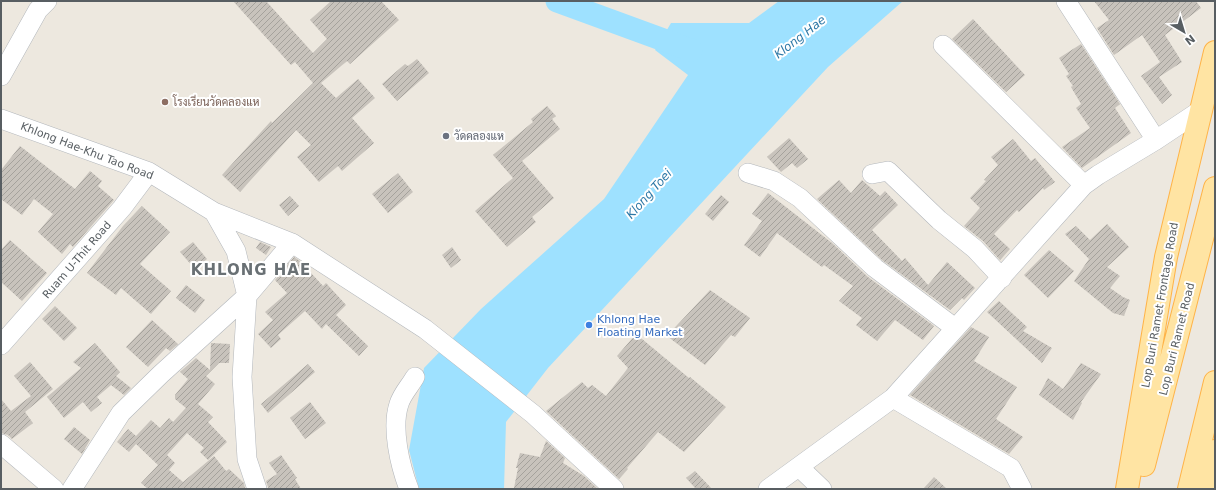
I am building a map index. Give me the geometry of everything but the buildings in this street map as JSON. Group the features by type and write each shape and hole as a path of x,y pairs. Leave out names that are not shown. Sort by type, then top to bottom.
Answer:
{"main road":[{"name":"Lop Buri Ramet Frontage Road","path":"1127,489 1166,256 1215,52"},
{"name":"Lop Buri Ramet Road","path":"1138,489 1215,188"},
{"path":"1188,489 1215,382"},
{"path":"1202,489 1215,451"}],"street":[{"path":"1,76 38,10 47,1"},
{"path":"1066,1 1156,140"},
{"path":"943,45 1084,185"},
{"path":"768,489 893,398 1084,185 1201,110"},
{"name":"Khlong Hae-Khu Tao Road","path":"1,119 149,172 214,212 236,252 247,296 242,378 247,458 257,489"},
{"path":"872,174 888,171 939,220 975,249 1002,278"},
{"name":"Ruam U-Thit Road","path":"1,345 122,208 149,172"},
{"path":"748,173 774,181 800,198 875,268 955,328"},
{"path":"214,212 292,243 425,330 523,408 533,414 614,489"},
{"path":"72,489 121,413 161,374 247,296 292,243"},
{"path":"409,489 400,459 396,421 399,404 415,377"},
{"path":"893,398 1012,468 1022,489"},
{"path":"1,444 54,489"},
{"path":"799,467 822,489"}],"water":[{"name":"Klong Hae","path":"779,1 903,1 828,67 548,368 506,422 504,489 419,489 409,450 424,368 481,309 604,199 688,75 655,50 671,23 749,23"}],"waterway":[{"name":"Klong Toei","path":"557,1 691,50"}],"place":[{"name":"โรงเรียนวัดคลองแห","path":"165,102"},
{"name":"วัดคลองแห","path":"446,136"},
{"name":"Khlong Hae Floating Market","path":"589,325"}],"district":[{"name":"KHLONG HAE","path":"251,270"}]}
